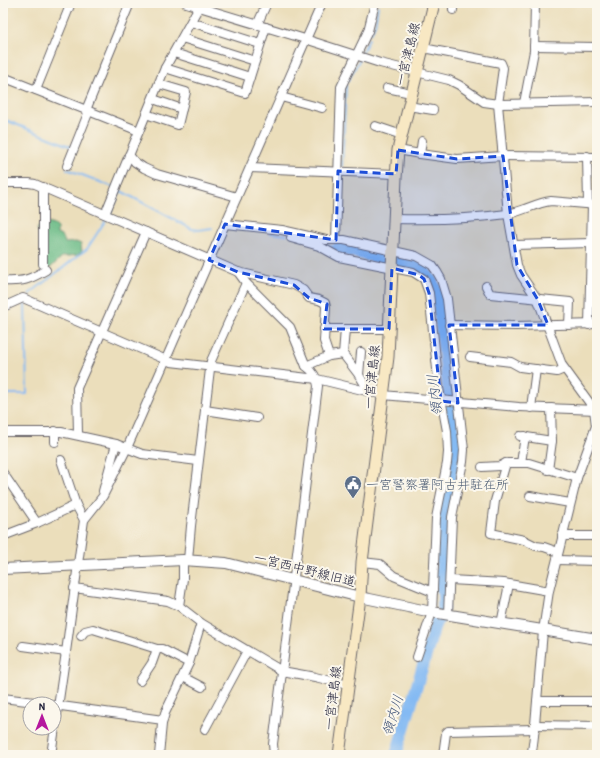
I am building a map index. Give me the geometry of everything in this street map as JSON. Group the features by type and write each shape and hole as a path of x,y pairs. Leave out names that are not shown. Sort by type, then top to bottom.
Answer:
{"main road":[{"name":"一宮津島線","path":"339,755 360,597 362,562 388,357 398,150 434,3"}],"street":[{"path":"36,90 71,3"},
{"path":"67,166 130,3"},
{"path":"165,68 245,93 260,44 261,26 267,3"},
{"path":"56,696 66,652 84,520 103,496 127,448 322,3"},
{"path":"339,240 341,87 368,31 375,3"},
{"path":"524,103 534,46 535,3"},
{"path":"105,214 165,68 191,22 194,4 357,56 448,80 459,85 484,102 498,104 597,102 597,108"},
{"path":"191,22 260,44"},
{"path":"182,38 255,60"},
{"path":"534,46 597,47"},
{"path":"422,48 502,63 503,68 498,104 508,214 517,265 521,275 538,300 564,369 596,410 596,426 577,478 549,591 543,631 535,727 531,754"},
{"path":"174,53 250,77"},
{"path":"3,77 139,131"},
{"path":"146,114 178,125 186,92 159,84"},
{"path":"387,88 411,93"},
{"path":"281,97 322,108"},
{"path":"152,99 182,109"},
{"path":"408,106 433,110"},
{"path":"374,126 402,135"},
{"path":"420,154 422,141"},
{"path":"398,150 457,159 503,156 596,157"},
{"path":"129,155 135,162 157,174 237,197"},
{"path":"450,325 593,324 591,242 592,205 587,156"},
{"path":"250,168 396,174"},
{"path":"3,183 29,182 238,272 294,285 302,290 309,298 325,303 324,341 329,356"},
{"path":"3,281 19,282 30,279 45,267 43,187"},
{"path":"394,219 450,218 508,214 543,202 551,201 592,205"},
{"path":"224,224 282,230 326,240 339,240 393,250 416,256 432,265 437,272 444,288 450,325 464,450 452,517 448,614"},
{"path":"78,434 78,388 146,232"},
{"path":"292,238 320,246 338,257 413,272 424,280 429,293 439,388 447,431 447,457 436,518 432,612 417,657"},
{"path":"514,244 591,242"},
{"path":"238,272 246,283 290,327 306,366 311,370 317,379 318,386 273,744 274,755"},
{"path":"179,606 191,526 211,361 246,283"},
{"path":"486,286 490,294 570,302 569,325"},
{"path":"3,307 24,298 165,360 210,368 317,379 383,395 458,403 531,408 596,410"},
{"path":"324,329 389,329"},
{"path":"345,329 343,354 359,375 370,393"},
{"path":"359,375 361,352"},
{"path":"306,366 329,356 343,354"},
{"path":"470,357 511,362 520,367 557,372 564,369"},
{"path":"531,408 536,369"},
{"path":"548,470 552,441 551,408"},
{"path":"205,410 257,418"},
{"path":"55,431 55,442"},
{"path":"3,432 55,431 78,434 116,444 142,454 198,461"},
{"path":"521,463 522,436 552,441"},
{"path":"103,496 104,486 116,444"},
{"path":"61,460 76,505 84,520"},
{"path":"482,468 500,466 506,463 529,463 577,478"},
{"path":"506,463 495,501 491,533 524,540 536,546 544,547 557,556 597,561"},
{"path":"3,473 37,523"},
{"path":"530,496 570,503"},
{"path":"3,536 37,523 76,505"},
{"path":"183,521 191,526"},
{"path":"562,536 597,536"},
{"name":"一宮西中野線旧道","path":"3,569 186,560 226,563 360,597 432,612 597,639"},
{"path":"362,562 380,564 394,576 433,592"},
{"path":"450,580 504,583 549,591"},
{"path":"501,624 509,584"},
{"path":"74,588 168,601 179,606 201,623 247,651 282,670 348,685"},
{"path":"159,755 163,720 189,663 201,623"},
{"path":"81,636 85,631 93,628 162,649 189,663"},
{"path":"22,646 66,652"},
{"path":"140,681 152,663 157,648"},
{"path":"205,729 247,651"},
{"path":"183,677 202,687"},
{"path":"3,698 22,701"},
{"path":"537,701 597,701"},
{"path":"62,706 163,720"},
{"path":"443,755 446,733 448,731 597,726"},
{"path":"51,755 52,736"}],"highlighted area":[{"path":"398,150 457,159 503,156 517,265 538,300 548,325 449,325 458,403 441,401 429,293 424,279 419,275 392,268 389,329 324,329 327,304 309,298 294,285 238,272 209,260 225,224 336,240 338,171 396,174"}],"green space":[{"path":"47,223 54,225 57,228 57,234 62,237 65,243 76,242 81,244 82,252 77,255 62,257 49,269 42,268 40,237 37,229 41,224"}],"waterway":[{"path":"371,33 375,25 378,6"},
{"path":"362,53 369,39"},
{"path":"348,81 360,59"},
{"path":"342,166 346,85"},
{"path":"3,119 72,147"},
{"path":"67,169 113,187"},
{"path":"119,190 192,229 198,230 212,228"},
{"path":"110,214 120,191"},
{"path":"29,294 87,249 107,218"},
{"path":"270,233 287,235"},
{"path":"323,244 338,248 338,243"},
{"name":"領内川","path":"338,248 419,268 431,279 436,290 456,451 443,512 441,582 443,608"},
{"path":"3,394 27,394 25,304"},
{"name":"領内川","path":"396,755 436,622 441,617"}],"place":[{"name":"一宮警察署阿古井駐在所","path":"353,499"}]}
